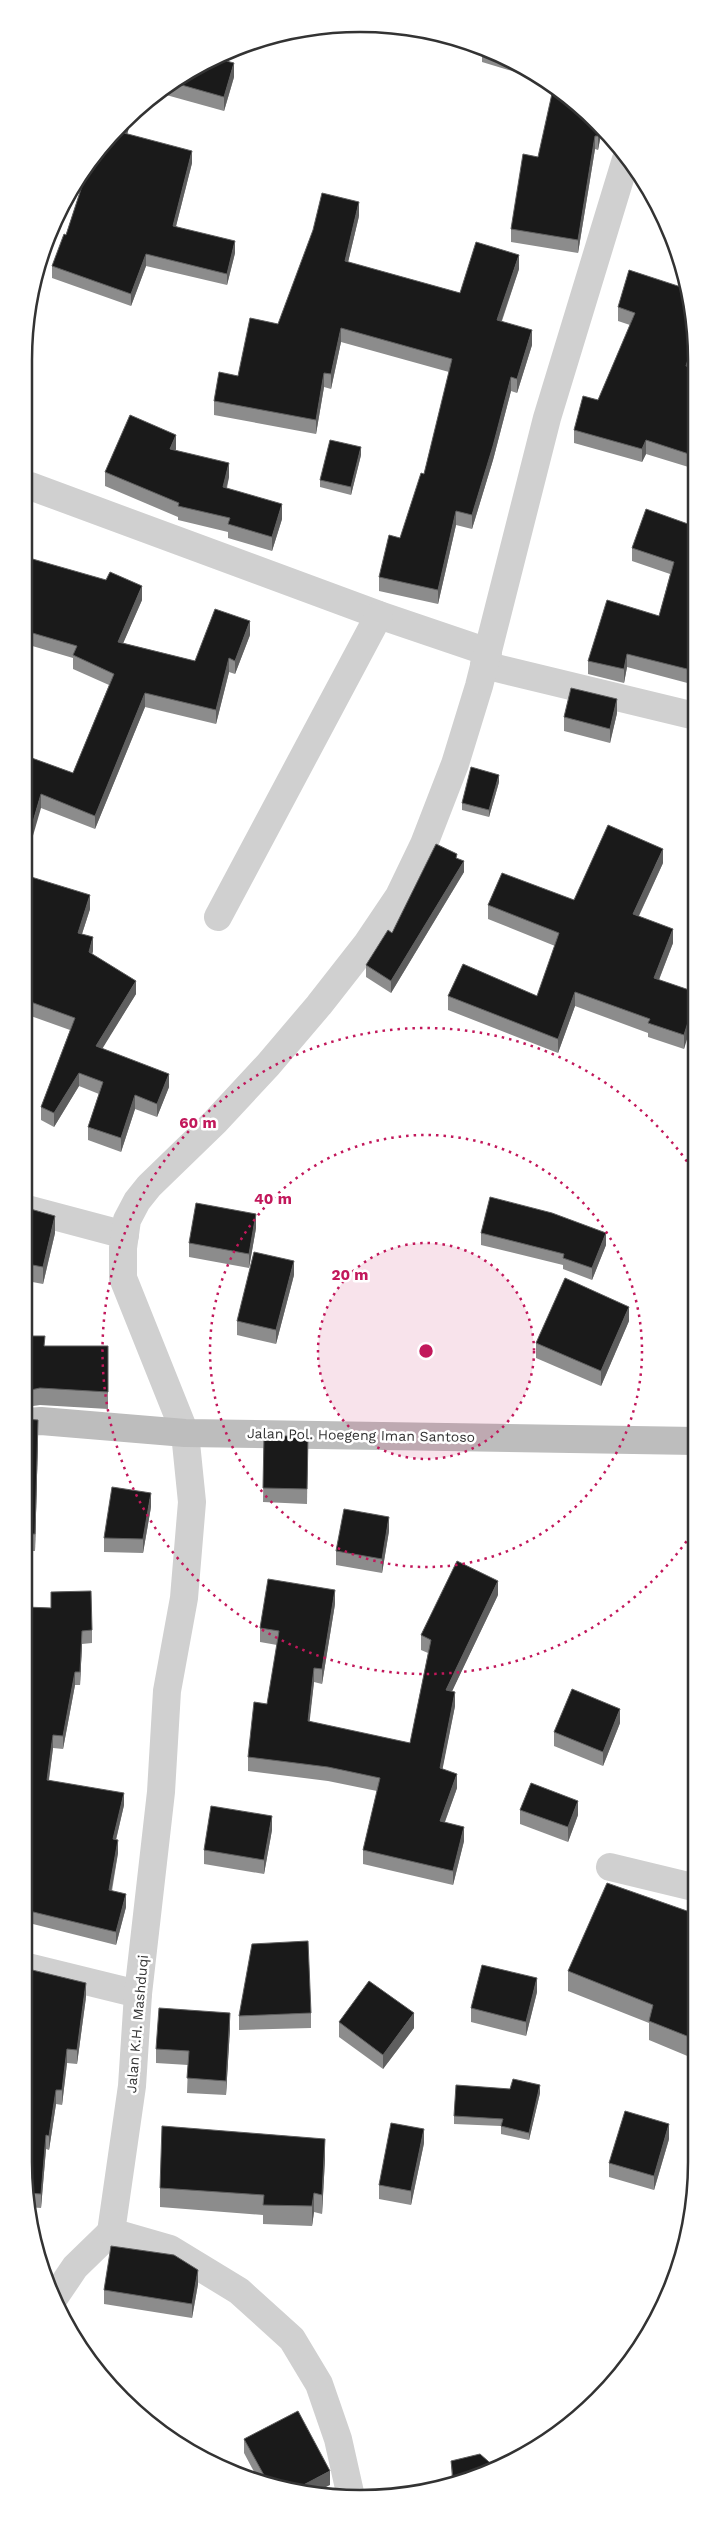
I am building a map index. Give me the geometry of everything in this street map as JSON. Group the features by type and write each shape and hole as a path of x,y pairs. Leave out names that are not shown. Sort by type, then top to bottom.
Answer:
{"street":[{"name":"Jalan K.H. Mashduqi","path":"111,2232 132,2086 138,1994 161,1792 167,1691 184,1598 192,1502 185,1433 123,1278 127,1220 137,1201 149,1186 215,1122 268,1065 325,998 366,945 399,896 424,844 455,764 486,658 547,418 624,165"},
{"path":"32,487 379,615 486,658 688,714"},
{"path":"218,918 379,615"},
{"path":"32,1210 125,1235"},
{"name":"Jalan Pol. Hoegeng Iman Santoso","path":"32,1422 185,1433 688,1441"},
{"path":"610,1867 688,1886"},
{"path":"32,1968 138,1994"},
{"path":"59,2291 75,2267 111,2232 170,2249 239,2291 292,2339 319,2384 338,2439 349,2490"}],"building":[{"path":"226,61 234,63 224,97 182,85"},
{"path":"552,94 577,114 598,135 595,136 578,240 511,229 523,154 538,157"},
{"path":"125,133 192,151 173,226 235,241 227,274 146,254 131,294 52,266 64,234 66,235 81,188 100,161"},
{"path":"322,193 359,202 345,261 460,293 476,242 519,255 497,320 532,330 517,379 511,377 472,515 456,511 438,590 379,577 389,535 400,538 421,473 424,474 452,359 341,328 331,374 324,373 316,420 214,401 219,372 238,376 250,318 278,324 313,230"},
{"path":"629,270 680,287 688,339 688,360 686,366 688,366 688,454 646,440 642,449 574,430 583,396 598,400 635,313 618,307"},
{"path":"130,415 176,435 170,449 229,463 223,487 282,504 272,537 228,524 230,518 178,506 179,503 105,472"},
{"path":"330,440 361,447 351,487 320,480"},
{"path":"646,509 688,524 688,669 627,654 624,669 588,661 607,600 659,616 674,562 632,548"},
{"path":"32,559 106,580 110,572 142,586 118,642 195,661 215,609 250,621 235,661 229,658 216,710 145,693 95,816 41,794 32,825 32,758 73,773 114,674 73,655 77,646 32,633"},
{"path":"571,688 617,699 610,729 564,717"},
{"path":"471,767 499,775 489,810 462,803"},
{"path":"608,825 663,849 633,914 673,929 654,978 688,990 688,1022 684,1035 648,1023 650,1019 575,992 558,1039 448,996 463,964 537,996 559,933 488,905 502,873 574,900"},
{"path":"436,844 457,854 456,858 464,861 391,981 366,965 388,930 392,933"},
{"path":"32,877 90,895 78,933 93,937 89,952 136,981 96,1046 169,1074 157,1104 135,1095 121,1138 88,1127 103,1082 79,1073 54,1113 41,1107 75,1018 32,1002"},
{"path":"490,1197 552,1213 606,1233 592,1268 563,1258 564,1254 481,1233"},
{"path":"196,1203 256,1214 249,1254 189,1243"},
{"path":"32,1209 55,1216 43,1267 32,1265"},
{"path":"254,1252 294,1261 276,1330 237,1321"},
{"path":"565,1278 629,1307 601,1371 536,1343"},
{"path":"32,1336 45,1336 44,1346 108,1346 108,1392 40,1388 32,1390"},
{"path":"32,1420 38,1420 35,1534 32,1534"},
{"path":"264,1436 308,1436 307,1489 263,1488"},
{"path":"112,1487 151,1493 143,1539 104,1538"},
{"path":"344,1509 389,1517 382,1559 336,1551"},
{"path":"457,1561 498,1581 446,1690 455,1692 440,1768 457,1774 440,1821 464,1827 453,1871 363,1850 380,1778 328,1767 248,1757 254,1702 267,1704 279,1631 260,1628 268,1579 335,1590 322,1669 314,1668 308,1721 410,1743 431,1640 421,1635"},
{"path":"91,1591 92,1630 82,1631 80,1672 75,1672 63,1736 53,1735 47,1780 124,1793 113,1839 118,1840 109,1890 126,1894 116,1932 32,1912 32,1607 51,1608 51,1592"},
{"path":"572,1689 620,1709 603,1752 554,1732"},
{"path":"531,1783 578,1801 568,1827 520,1810"},
{"path":"211,1806 272,1816 264,1860 204,1850"},
{"path":"607,1883 688,1910 688,2036 649,2021 653,2005 568,1971"},
{"path":"308,1941 311,2013 239,2016 252,1944"},
{"path":"482,1965 537,1978 526,2022 471,2008"},
{"path":"32,1970 86,1983 77,2050 67,2049 62,2090 56,2090 49,2136 46,2135 41,2194 34,2193 32,2162"},
{"path":"369,1981 414,2013 383,2055 339,2022"},
{"path":"159,2008 230,2013 226,2081 187,2078 189,2051 156,2049"},
{"path":"513,2079 540,2085 529,2133 501,2126 503,2119 454,2116 456,2085 510,2089"},
{"path":"625,2111 669,2124 654,2176 609,2163"},
{"path":"391,2123 424,2129 411,2191 379,2185"},
{"path":"162,2126 325,2139 322,2195 314,2193 312,2206 263,2205 264,2195 160,2188"},
{"path":"111,2246 174,2255 198,2270 192,2304 104,2290"},
{"path":"298,2411 330,2471 303,2485 264,2476 244,2439"},
{"path":"480,2454 491,2464 453,2477 451,2461"}]}
